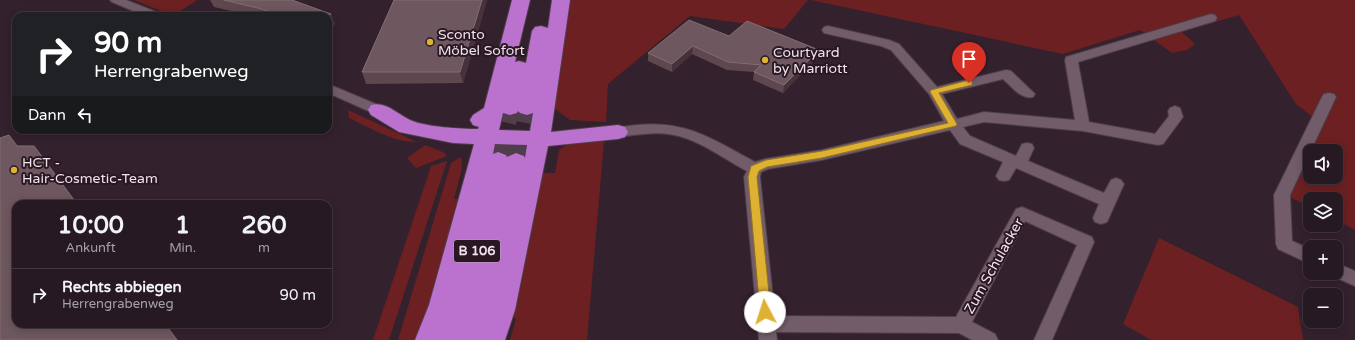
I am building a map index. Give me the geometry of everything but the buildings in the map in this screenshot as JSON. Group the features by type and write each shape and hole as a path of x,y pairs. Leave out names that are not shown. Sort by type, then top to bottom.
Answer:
{"highway":[{"path":"492,340 502,310 518,133 521,0"},
{"name":"B 106","path":"473,340 500,238 518,133 534,0"},
{"name":"B 106","path":"451,340 482,234 518,133 548,0"},
{"path":"428,340 518,133 561,0"},
{"path":"378,110 406,127 454,132 618,132"},
{"path":"454,132 476,146 518,133"}],"street":[{"path":"116,0 145,12"},
{"path":"1083,126 1071,60 1211,18"},
{"path":"828,30 885,43 895,47 934,92 953,124 965,140 1108,201"},
{"path":"1162,33 1173,41"},
{"path":"934,92 1006,74 1028,94"},
{"path":"332,90 378,110"},
{"path":"1303,254 1284,244 1282,195 1329,97"},
{"path":"618,132 655,129 675,131 693,136 755,169 766,164 822,155 984,117 1083,126 1158,140 1176,117 1174,111"},
{"path":"1004,176 1027,148"},
{"name":"Zum Schulacker","path":"755,169 752,177 767,332 961,325 989,340"},
{"path":"1101,218 1116,184"},
{"name":"Zum Schulacker","path":"961,325 1022,213 1086,242 1043,340"},
{"path":"1343,273 1355,279"}],"shaded area":[{"path":"134,0 197,0 179,12 163,12"},
{"path":"569,0 808,0 784,29 690,16 608,84 606,122 570,120 554,108"},
{"path":"811,0 1355,0 1355,230 1343,224 1343,192 1303,192 1303,204 1284,194 1303,153 1303,184 1343,184 1343,144 1307,144 1318,121 1296,104 1239,15 1182,32 1195,44 1187,50 1172,53 1140,30 1063,54"},
{"path":"348,110 417,142 399,140 374,130 349,118"},
{"path":"604,141 587,340 510,340 516,319 511,314 517,283 543,173 555,173 559,150 569,143"},
{"path":"425,145 443,152 447,156 416,168 407,158"},
{"path":"461,157 462,168 454,199 460,199 422,340 398,340 451,163"},
{"path":"447,161 389,340 373,340 431,166"},
{"path":"1159,238 1298,307 1303,340 1151,340 1123,324"}],"tunnel":[{"path":"500,151 510,108"},
{"path":"518,151 527,108"},
{"path":"498,160 500,150"},
{"path":"516,161 518,150"}],"place":[{"name":"Sconto Möbel Sofort","path":"430,42"},
{"name":"Courtyard by Marriott","path":"765,60"},
{"name":"HCT - Hair-Cosmetic-Team","path":"14,170"}],"route":[{"path":"765,312 752,177 755,169 766,164 822,155 953,124 934,92 969,83"}]}
